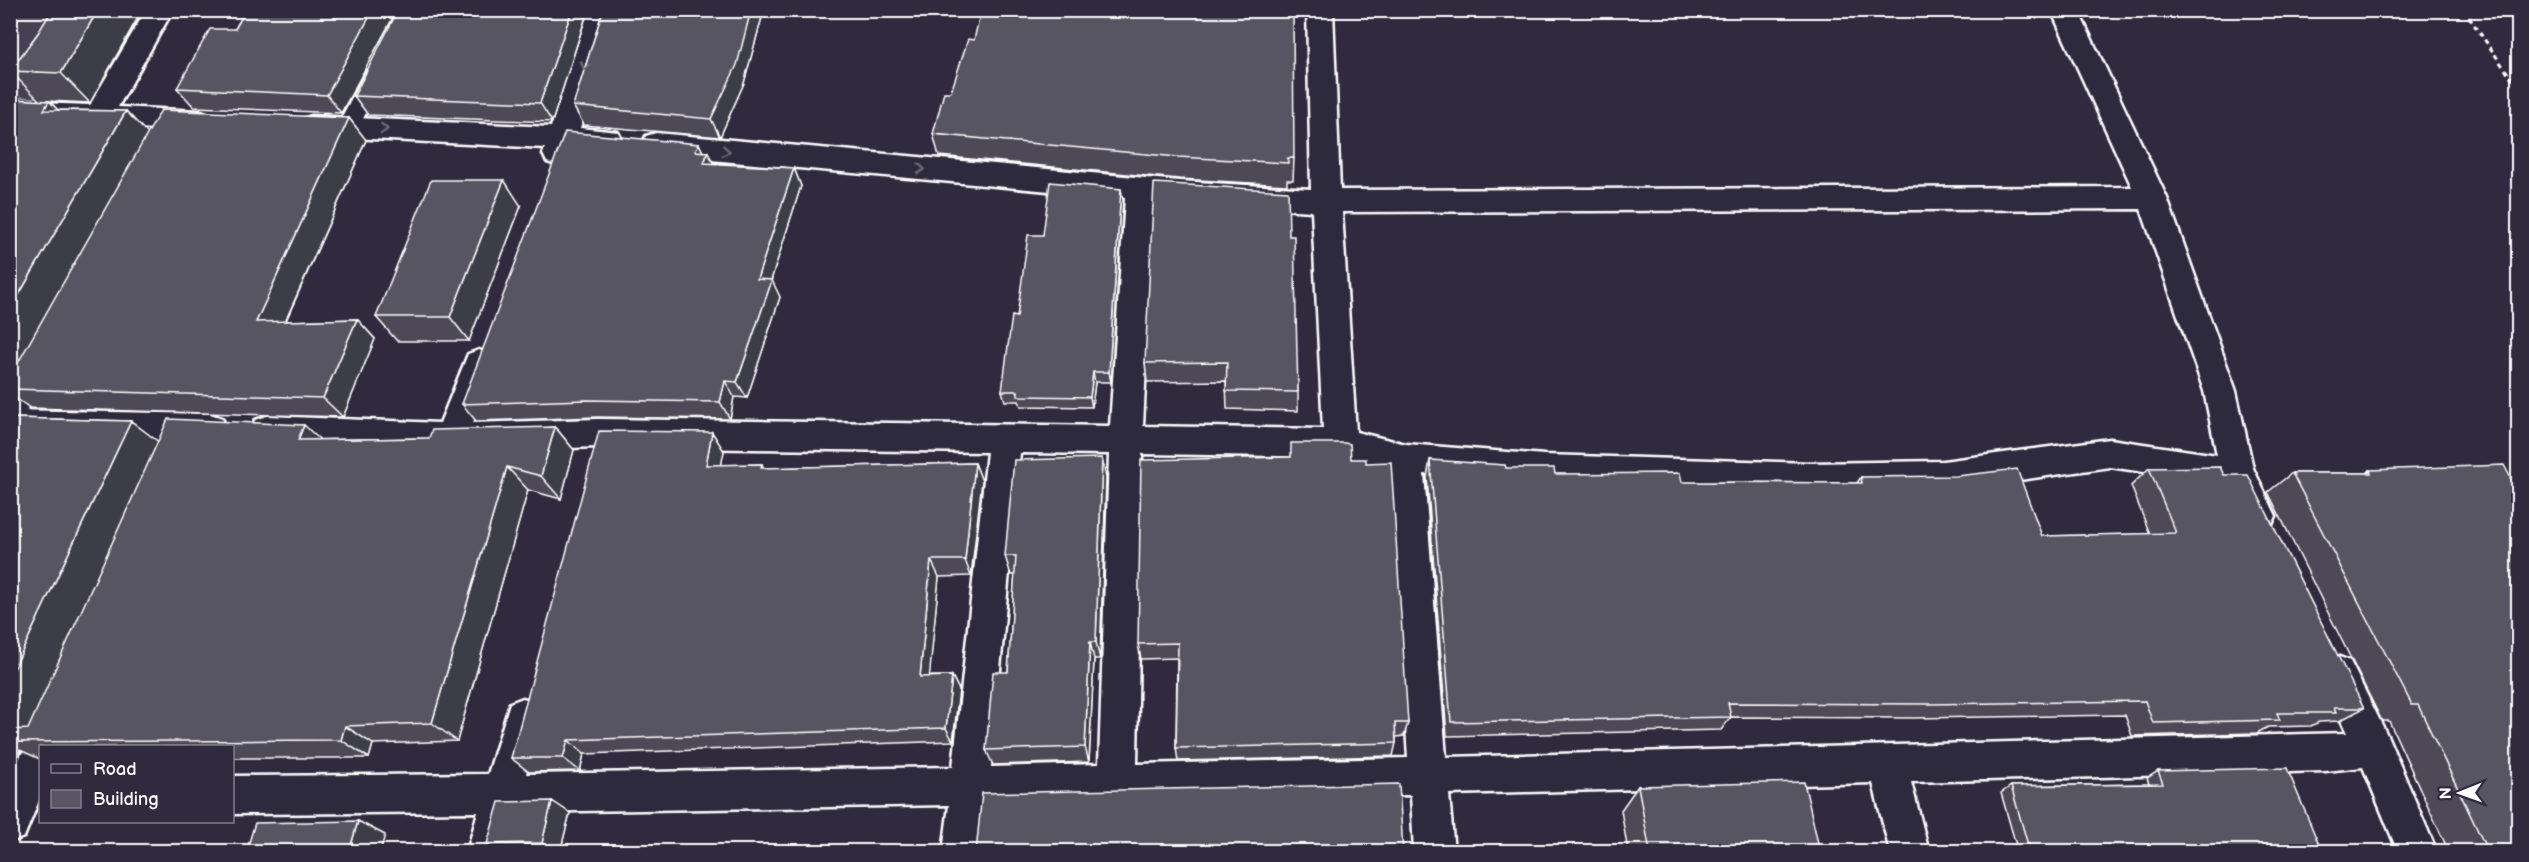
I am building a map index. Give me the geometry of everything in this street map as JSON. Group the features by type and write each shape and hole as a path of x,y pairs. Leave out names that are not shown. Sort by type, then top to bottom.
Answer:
{"street":[{"path":"98,117 160,10"},
{"path":"547,180 564,136 603,10"},
{"path":"1320,10 1326,201 1340,443"},
{"path":"2064,10 2152,198 2220,391 2236,469 2273,544"},
{"path":"10,112 98,117 168,130 232,123"},
{"path":"290,125 564,136 1140,189 1326,201 2152,198"},
{"path":"1118,781 1126,441 1140,189"},
{"path":"451,438 488,337"},
{"path":"10,424 186,427 451,438 598,433 1340,443 1406,458 1544,470 1810,478 1943,476 2110,453 2216,470 2236,469"},
{"path":"172,459 186,427"},
{"path":"589,467 598,433"},
{"path":"963,852 1005,440"},
{"path":"1406,458 1434,852"},
{"path":"2321,641 2374,748 2418,852"},
{"path":"486,852 532,681"},
{"path":"234,795 502,794 1118,781 2325,753 2374,748"},
{"path":"21,803 39,759"},
{"path":"1887,764 1910,852"}],"lane":[{"path":"347,128 383,59"},
{"path":"10,416 50,345"}],"path":[{"path":"2464,10 2518,88"}],"shaded area":[{"path":"10,11 89,11 34,98 11,97"}],"building":[{"path":"52,10 98,10 61,73 10,71 38,33"},
{"path":"246,10 373,10 327,95 177,88 210,29 235,29"},
{"path":"398,10 572,10 540,103 354,96"},
{"path":"603,10 751,10 737,65 711,119 573,106"},
{"path":"981,10 1293,10 1294,158 1288,158 1288,163 1178,157 933,134 944,92 951,92 968,39 974,40"},
{"path":"10,99 49,101 44,110 126,111 10,310"},
{"path":"161,110 349,118 256,322 357,319 323,398 10,389 10,377"},
{"path":"565,132 699,144 695,151 708,152 704,163 794,168 757,279 772,280 737,382 725,381 720,402 586,400 462,404"},
{"path":"431,180 504,180 450,317 376,317"},
{"path":"1050,182 1121,189 1109,372 1093,372 1090,397 1018,396 1018,391 1002,391 1012,316 1017,317 1028,235 1043,235"},
{"path":"1154,183 1288,191 1289,236 1294,236 1298,392 1226,391 1227,362 1145,363"},
{"path":"10,418 131,421 10,677"},
{"path":"168,419 304,425 298,440 429,438 432,430 555,427 541,476 507,467 432,723 345,726 341,740 10,742 10,730 28,729"},
{"path":"599,431 712,432 706,465 762,464 761,468 975,463 965,560 931,560 920,677 952,676 946,728 568,740 563,758 511,758"},
{"path":"1291,443 1350,444 1351,459 1366,459 1366,463 1391,462 1408,723 1395,723 1396,743 1176,748 1178,643 1138,644 1141,460 1291,457"},
{"path":"1102,458 1096,642 1090,642 1085,747 986,750 993,672 1008,672 1016,556 1005,556 1014,460"},
{"path":"1430,460 1505,465 1506,468 1554,468 1555,474 1680,473 1682,482 1862,483 1861,477 1957,476 2017,469 2042,536 2176,533 2149,468 2220,467 2224,475 2248,475 2364,708 2334,708 2336,713 2277,713 2280,720 2153,723 2145,701 1928,704 1728,703 1731,717 1451,722"},
{"path":"2504,465 2518,492 2518,852 2488,852 2418,705 2412,705 2292,473 2371,473 2370,470"},
{"path":"2287,768 2322,852 2030,852 2011,786 2163,784 2158,771"},
{"path":"1804,782 1820,852 1650,852 1638,786"},
{"path":"1399,784 1403,852 976,852 982,793"},
{"path":"552,801 542,843 487,844 499,802"},
{"path":"358,821 349,852 246,852 255,823"}]}
